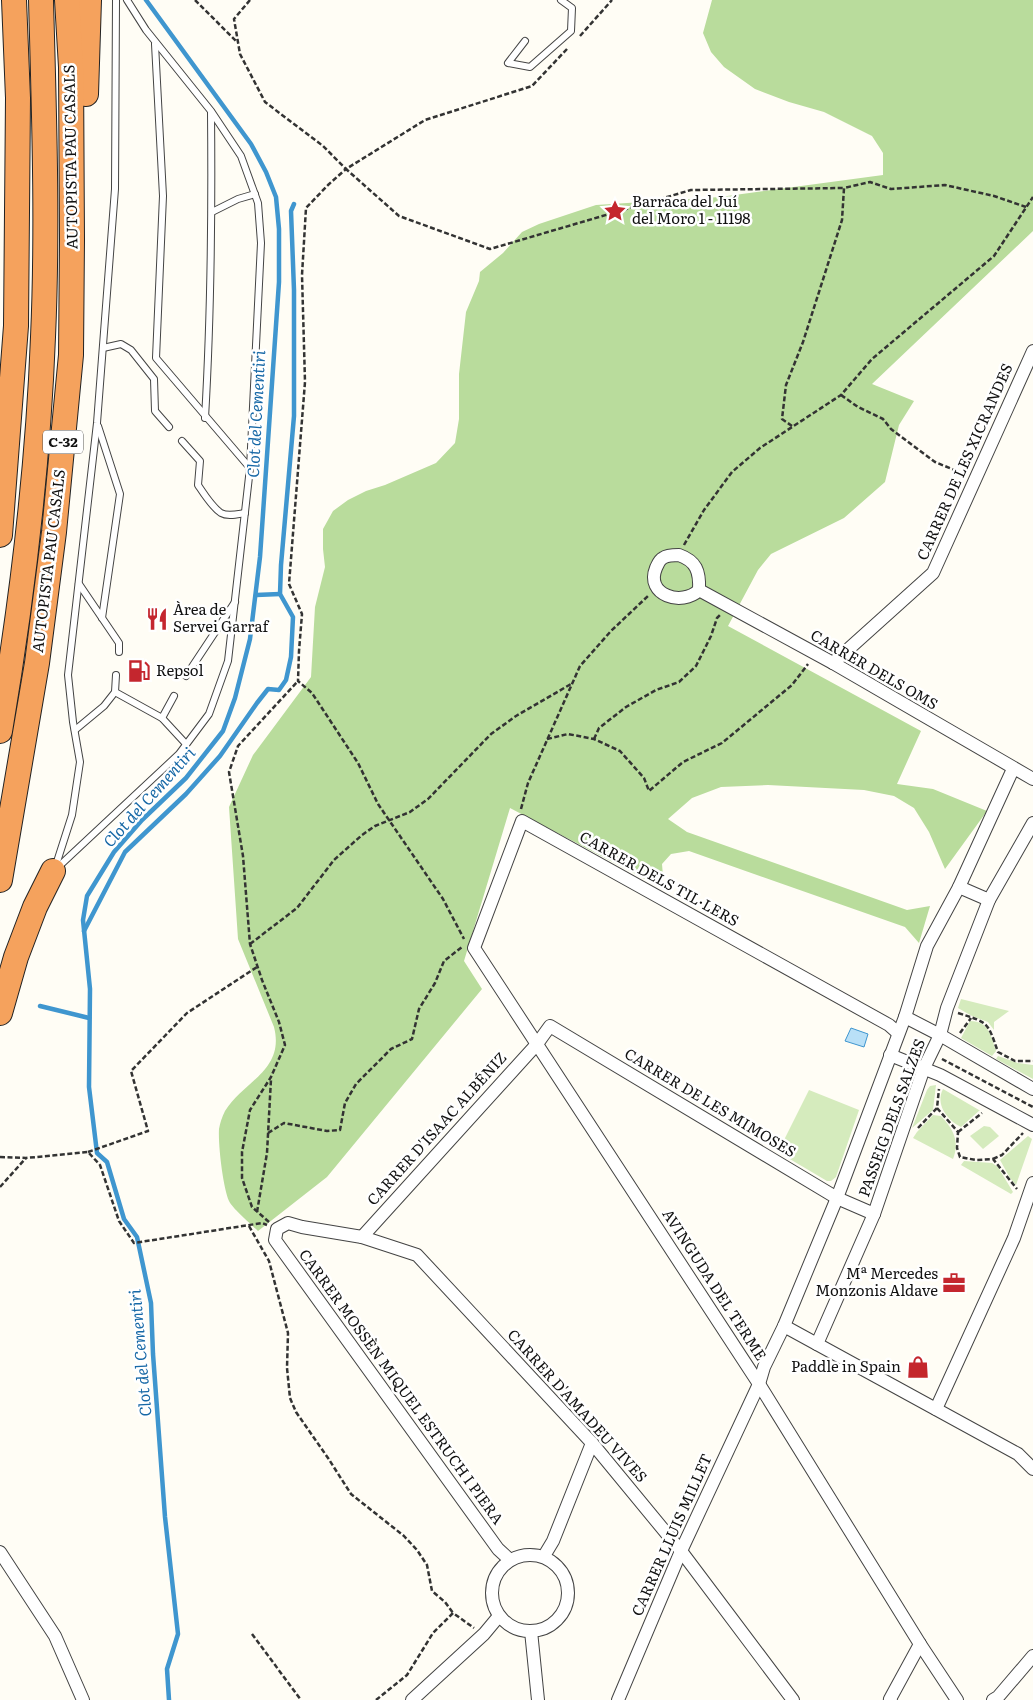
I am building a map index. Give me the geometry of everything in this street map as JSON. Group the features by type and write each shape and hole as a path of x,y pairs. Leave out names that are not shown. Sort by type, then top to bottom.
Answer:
{"highway":[{"path":"0,535 16,326 18,98 14,0"},
{"name":"AUTOPISTA PAU CASALS","path":"0,731 26,544 38,431 45,243 41,0"},
{"name":"AUTOPISTA PAU CASALS","path":"0,880 37,663 54,532 72,355 71,67 67,0"},
{"path":"72,211 83,176 89,0"},
{"path":"0,1013 16,957 35,907 53,871"}],"street":[{"name":"CARRER DE LES XICRANDES","path":"832,663 933,573 1033,351"},
{"path":"678,555 689,559 696,568 699,578 699,590 692,596 666,597 658,588 655,572 664,556 678,555"},
{"name":"CARRER DELS OMS","path":"699,590 832,663 1033,780"},
{"name":"PASSEIG DELS SALZES","path":"759,1384 764,1367 784,1326 837,1198 905,1017 927,946 959,887 1013,769"},
{"path":"471,945 522,821"},
{"name":"CARRER DELS TIL·LERS","path":"522,821 889,1025 898,1033"},
{"name":"PASSEIG DELS SALZES","path":"818,1344 874,1214 924,1068 940,1034 947,1008 989,900 1033,823"},
{"path":"959,887 989,900"},
{"name":"AVINGUDA DEL TERME","path":"471,945 759,1384 920,1644 957,1700"},
{"path":"905,1017 940,1034 1033,1089"},
{"name":"CARRER DE LES MIMOSES","path":"537,1044 550,1026 837,1198 874,1214"},
{"name":"CARRER D'ISAAC ALBÉNIZ","path":"362,1237 537,1044"},
{"path":"890,1055 924,1068 1029,1128"},
{"path":"936,1409 1014,1238 1033,1182"},
{"name":"CARRER D'AMADEU VIVES","path":"277,1229 288,1223 362,1237 417,1255 592,1443 681,1551 793,1700"},
{"name":"CARRER MOSSÈN MIQUEL ESTRUCH I PIERA","path":"277,1229 275,1240 498,1549 510,1560"},
{"path":"784,1326 1018,1454 1033,1469"},
{"name":"CARRER LLUIS MILLET","path":"619,1695 681,1551 759,1384"},
{"path":"544,1556 553,1541 592,1443"},
{"path":"0,1552 55,1636 83,1700"},
{"path":"528,1554 544,1556 555,1563 562,1571 567,1583 568,1594 565,1608 552,1624 544,1628 531,1631 521,1630 507,1624 499,1616 493,1603 492,1588 494,1579 500,1568 515,1557 528,1554"},
{"path":"412,1700 484,1634 499,1616"},
{"path":"531,1631 538,1700"},
{"path":"891,1700 920,1644"},
{"path":"998,1699 1033,1656"},
{"path":"619,1695 629,1700"}],"lane":[{"path":"53,871 58,862 72,815 80,762 68,675 97,423 115,189 116,0"},
{"path":"53,871 179,754 209,714 228,661 250,468 261,244 258,202 241,156 211,111 155,42 127,0"},
{"path":"525,41 508,63 530,67 571,32 572,8 561,0"},
{"path":"155,42 163,196 156,358 205,418 250,468"},
{"path":"205,418 209,346 212,212 211,111"},
{"path":"212,212 238,199 255,194"},
{"path":"103,348 121,344 131,350 154,379 155,411 169,427"},
{"path":"97,423 120,494 102,618"},
{"path":"182,441 200,461 198,485 208,499 222,514 246,513"},
{"path":"79,584 120,643 119,652"},
{"path":"186,676 236,600"},
{"path":"75,730 104,706 115,692 116,676"},
{"path":"115,692 162,718 186,744"},
{"path":"162,718 174,696"}],"path":[{"path":"195,0 238,44"},
{"path":"250,0 234,19 240,54 265,102 323,146 399,216 490,249 690,190 844,188 870,182 891,189 946,184 994,196 1026,207"},
{"path":"579,36 612,0"},
{"path":"277,1229 252,1207 242,1178 242,1152 250,1110 271,1077 284,1045 279,1022 250,944 243,856 229,772 238,746 298,681 298,651 302,614 289,584 305,382 302,275 306,208 346,169 425,120 532,86 573,44"},
{"path":"792,426 782,419 786,385 803,342 842,220 844,188"},
{"path":"678,555 704,510 732,472 760,448 841,394 872,359 994,256 1033,197"},
{"path":"841,394 858,407 883,418 891,429 935,462 975,479"},
{"path":"522,821 521,809 528,783 580,666 610,631 658,588"},
{"path":"594,740 599,728 626,707 656,690 679,682 696,666 711,636 717,618 727,606"},
{"path":"547,739 568,734 594,740 620,751 644,778 649,791 683,762 722,743 792,685 815,654"},
{"path":"268,1133 284,1123 327,1131 340,1130 345,1103 356,1084 391,1049 412,1039 419,1009 435,983 444,961 471,945 463,938 443,900 378,804 358,763 317,700 298,681"},
{"path":"250,944 296,908 334,860 375,826 410,812 428,799 491,734 516,716 572,684"},
{"path":"0,1156 26,1158 88,1152 148,1131 131,1071 187,1013 257,966"},
{"path":"956,1012 983,1021 989,1027 998,1052 1015,1061 1033,1061"},
{"path":"956,1039 971,1018"},
{"path":"941,1058 1033,1107"},
{"path":"257,1212 267,1153 271,1077"},
{"path":"915,1131 937,1108 940,1084"},
{"path":"937,1108 958,1132 957,1148 960,1157 976,1160 993,1160 1002,1155 1029,1128"},
{"path":"958,1132 986,1110"},
{"path":"88,1152 100,1165 119,1221 134,1244 262,1223 277,1229"},
{"path":"0,1187 26,1158"},
{"path":"993,1160 998,1164 1014,1188 1019,1190"},
{"path":"249,1226 269,1261 288,1333 287,1368 290,1398 296,1412 351,1494 404,1536 417,1550 427,1565 432,1591 445,1602 452,1613 484,1634"},
{"path":"376,1700 407,1675 433,1633 452,1613"},
{"path":"252,1634 301,1700"}],"green space":[{"path":"712,0 1033,0 1033,231 872,384 914,401 899,425 885,482 844,518 771,554 758,570 728,626 921,731 897,784 933,789 987,811 945,869 929,832 914,808 894,796 864,790 768,785 721,787 692,798 668,819 687,832 907,910 930,906 919,943 905,927 689,851 671,854 662,864 662,888 510,808 464,961 482,989 327,1177 258,1231 229,1201 223,1176 219,1145 219,1129 225,1111 268,1065 274,1054 276,1042 274,1027 238,939 229,807 253,755 311,677 315,607 325,567 323,529 333,511 348,500 366,491 436,463 455,443 459,419 459,374 466,312 479,281 480,272 503,253 522,232 539,224 596,205 720,197 883,175 883,153 872,136 824,112 789,102 755,89 724,67 711,52 703,33"},
{"path":"961,999 1009,1011 994,1022 994,1030 988,1022 958,1008"},
{"path":"970,1021 981,1024 988,1030 996,1051 992,1056 961,1038"},
{"path":"998,1056 1018,1063 1033,1065 1033,1079 996,1059"},
{"path":"936,1085 933,1110 912,1128 927,1090 930,1086"},
{"path":"943,1089 980,1110 961,1127 947,1116 941,1106 940,1100"},
{"path":"809,1090 859,1110 836,1177 831,1181 827,1181 778,1152"},
{"path":"933,1115 941,1116 952,1131 956,1147 953,1159 913,1138"},
{"path":"984,1126 990,1127 999,1136 983,1149 970,1136"},
{"path":"1028,1136 1032,1139 1016,1185 1000,1160"},
{"path":"964,1161 992,1163 998,1167 1013,1192 1011,1194 961,1165"}],"water":[{"path":"851,1028 868,1034 864,1047 845,1041"}],"waterway":[{"name":"Clot del Cementiri","path":"146,0 251,144 266,172 276,197 279,229 279,282 260,557 250,639 235,698 223,731 186,778 142,820 114,852 87,896 83,920 90,989 89,1087 97,1153 107,1162 124,1219 137,1237 151,1303 165,1517 178,1634 167,1669 169,1700"},
{"path":"84,931 125,852 186,794 220,756 268,689 279,690 286,680 291,657 293,617 280,594 294,416 294,290 291,211 294,204"},
{"path":"256,595 280,594"},
{"path":"40,1006 89,1018"}],"place":[{"name":"Barraca del Juí del Moro 1 - 11198","path":"615,211"},
{"name":"Àrea de Servei Garraf","path":"157,619"},
{"name":"Repsol","path":"139,671"},
{"name":"Mª Mercedes Monzonis Aldave","path":"954,1283"},
{"name":"Paddle in Spain","path":"918,1367"}]}
